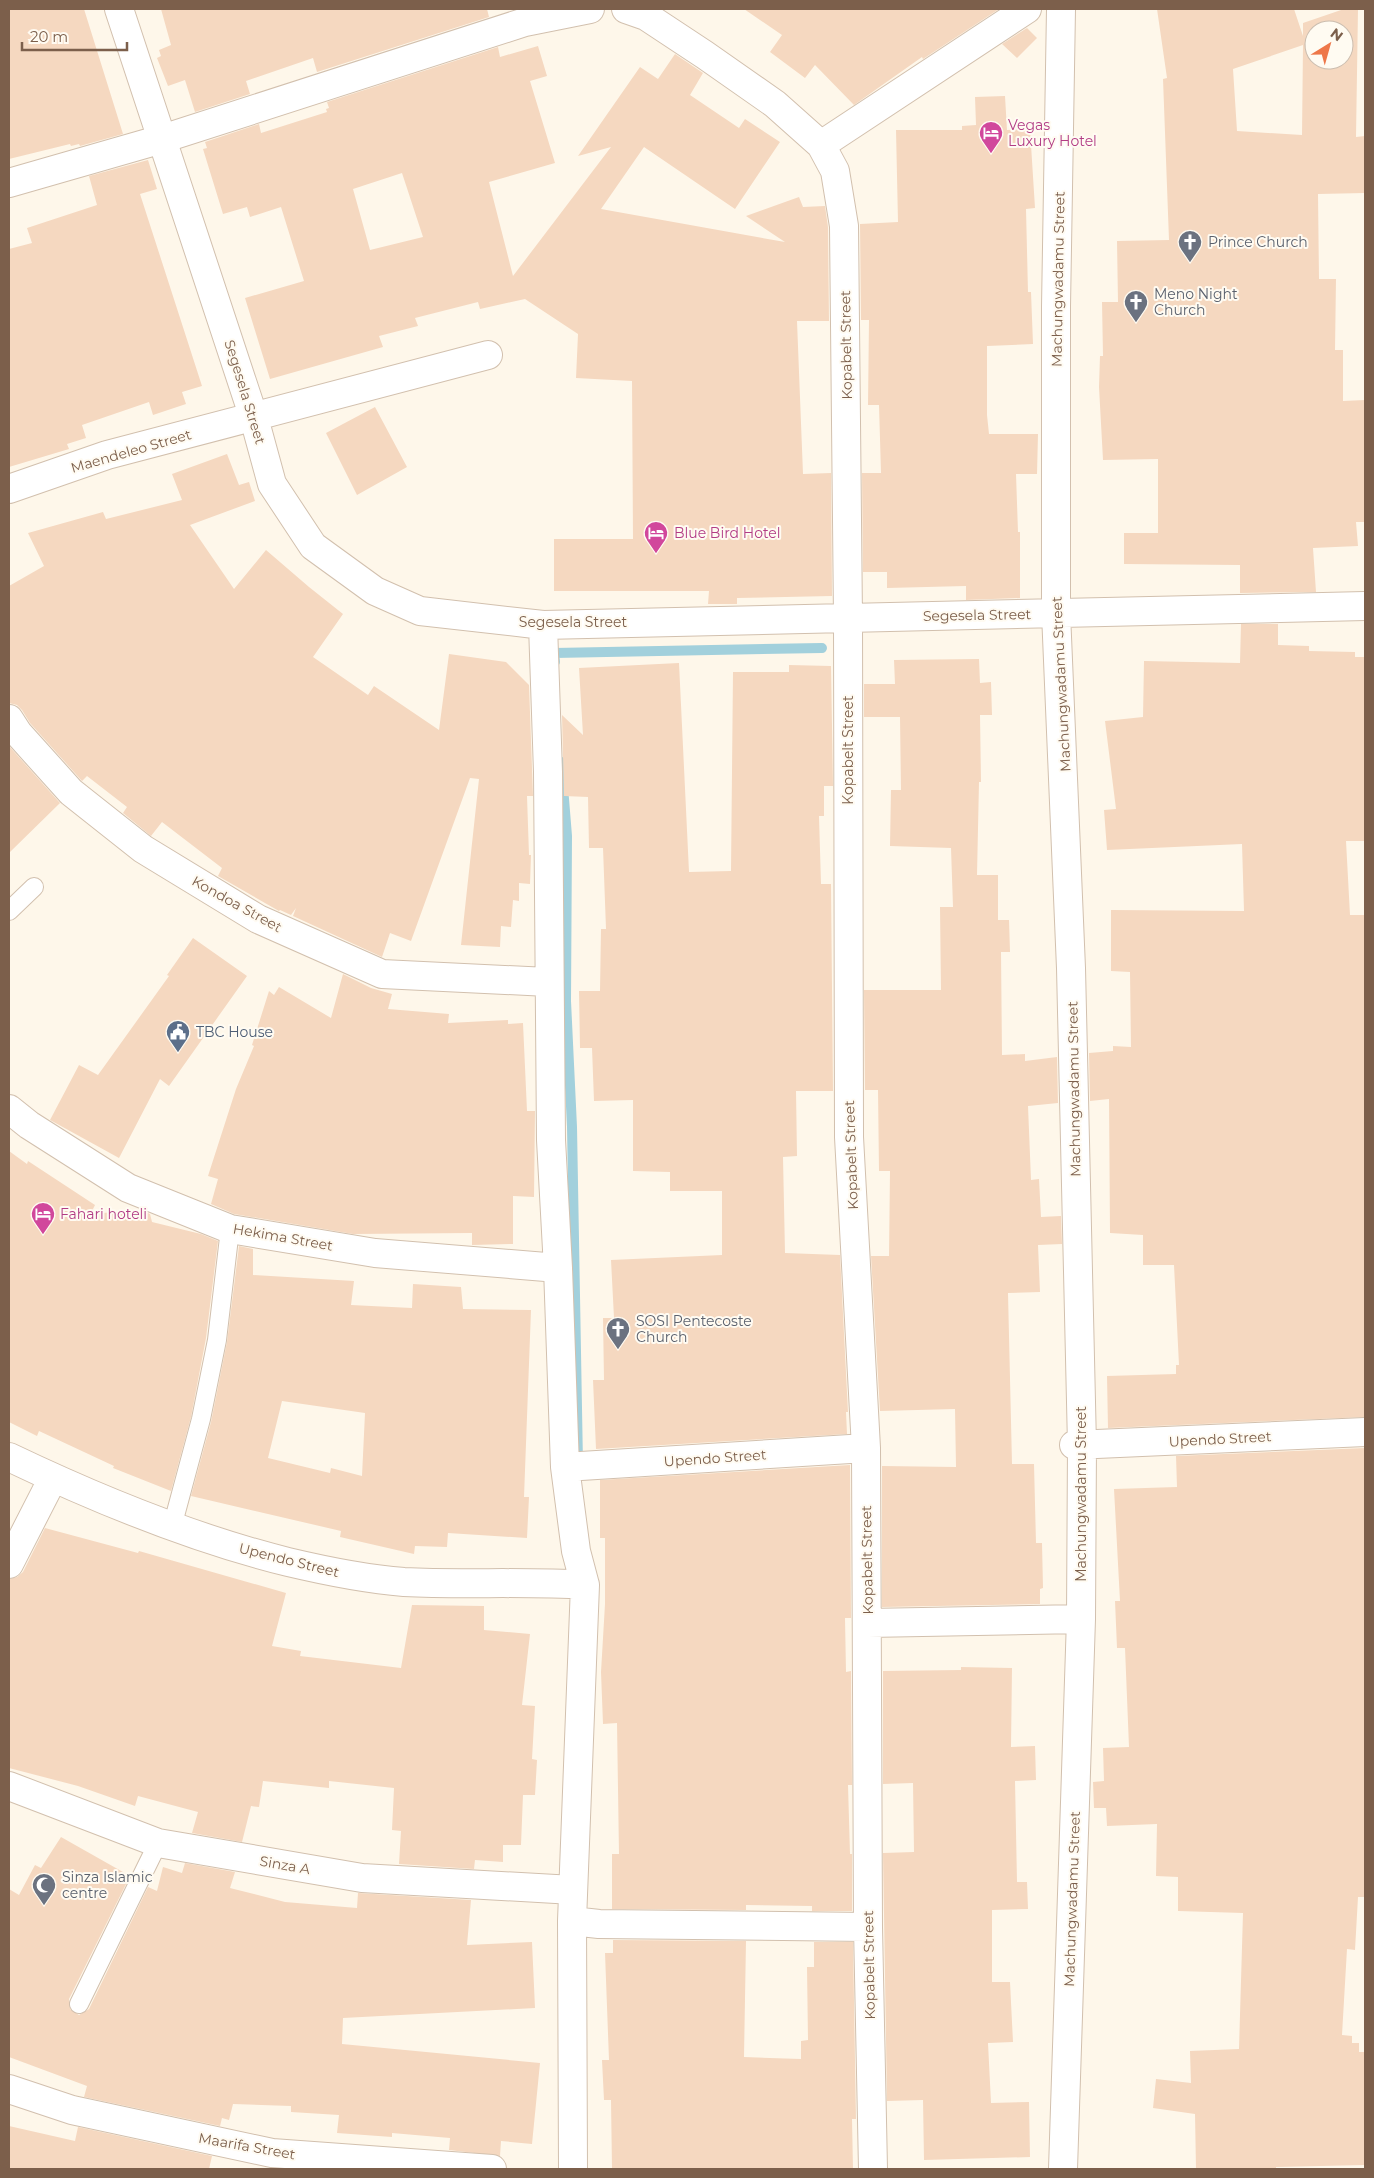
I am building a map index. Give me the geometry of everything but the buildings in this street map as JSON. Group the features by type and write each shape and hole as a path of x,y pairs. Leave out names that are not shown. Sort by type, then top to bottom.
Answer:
{"street":[{"name":"Segesela Street","path":"119,9 254,418 272,484 313,546 375,591 420,612 543,624 1365,606"},
{"path":"9,183 162,139 525,22 590,9"},
{"name":"Kopabelt Street","path":"626,9 646,16 705,55 775,104 821,145 835,171 844,226 848,618 849,1137 866,1448 868,1927 873,2169"},
{"path":"821,145 1027,9"},
{"name":"Machungwadamu Street","path":"1061,9 1056,307 1056,613 1070,939 1081,1619 1063,2169"},
{"name":"Maendeleo Street","path":"9,489 107,455 254,418 488,355"},
{"path":"543,624 548,772 550,1140 558,1268 565,1467 576,1551 586,1584 572,1921 573,2169"},
{"name":"Kondoa Street","path":"9,719 18,733 71,792 142,849 258,919 382,974 548,982"},
{"name":"Hekima Street","path":"9,1109 28,1125 128,1188 230,1229 374,1253 558,1268"},
{"name":"Upendo Street","path":"1078,1445 1365,1432"},
{"name":"Upendo Street","path":"565,1467 866,1448"},
{"name":"Upendo Street","path":"9,1457 53,1478 172,1528 256,1554 336,1573 404,1582 586,1584"},
{"path":"9,1564 53,1478"},
{"path":"868,1623 1081,1619"},
{"name":"Sinza A","path":"9,1786 158,1843 362,1878 573,1890"},
{"path":"572,1921 599,1924 868,1927"},
{"name":"Maarifa Street","path":"9,2089 72,2110 272,2153 492,2169"}],"lane":[{"path":"9,911 34,887"},
{"path":"172,1528 201,1419 217,1340 230,1229"},
{"path":"79,2004 158,1843"}],"waterway":[{"path":"555,662 554,653 822,648"},
{"path":"561,762 567,836 566,1001 572,1127 578,1464"}],"place":[{"name":"Vegas Luxury Hotel","path":"991,154"},
{"name":"Prince Church","path":"1190,263"},
{"name":"Meno Night Church","path":"1136,323"},
{"name":"Blue Bird Hotel","path":"656,554"},
{"name":"TBC House","path":"178,1053"},
{"name":"Fahari hoteli","path":"43,1235"},
{"name":"SOSI Pentecoste Church","path":"618,1350"},
{"name":"Sinza Islamic centre","path":"44,1906"}]}
